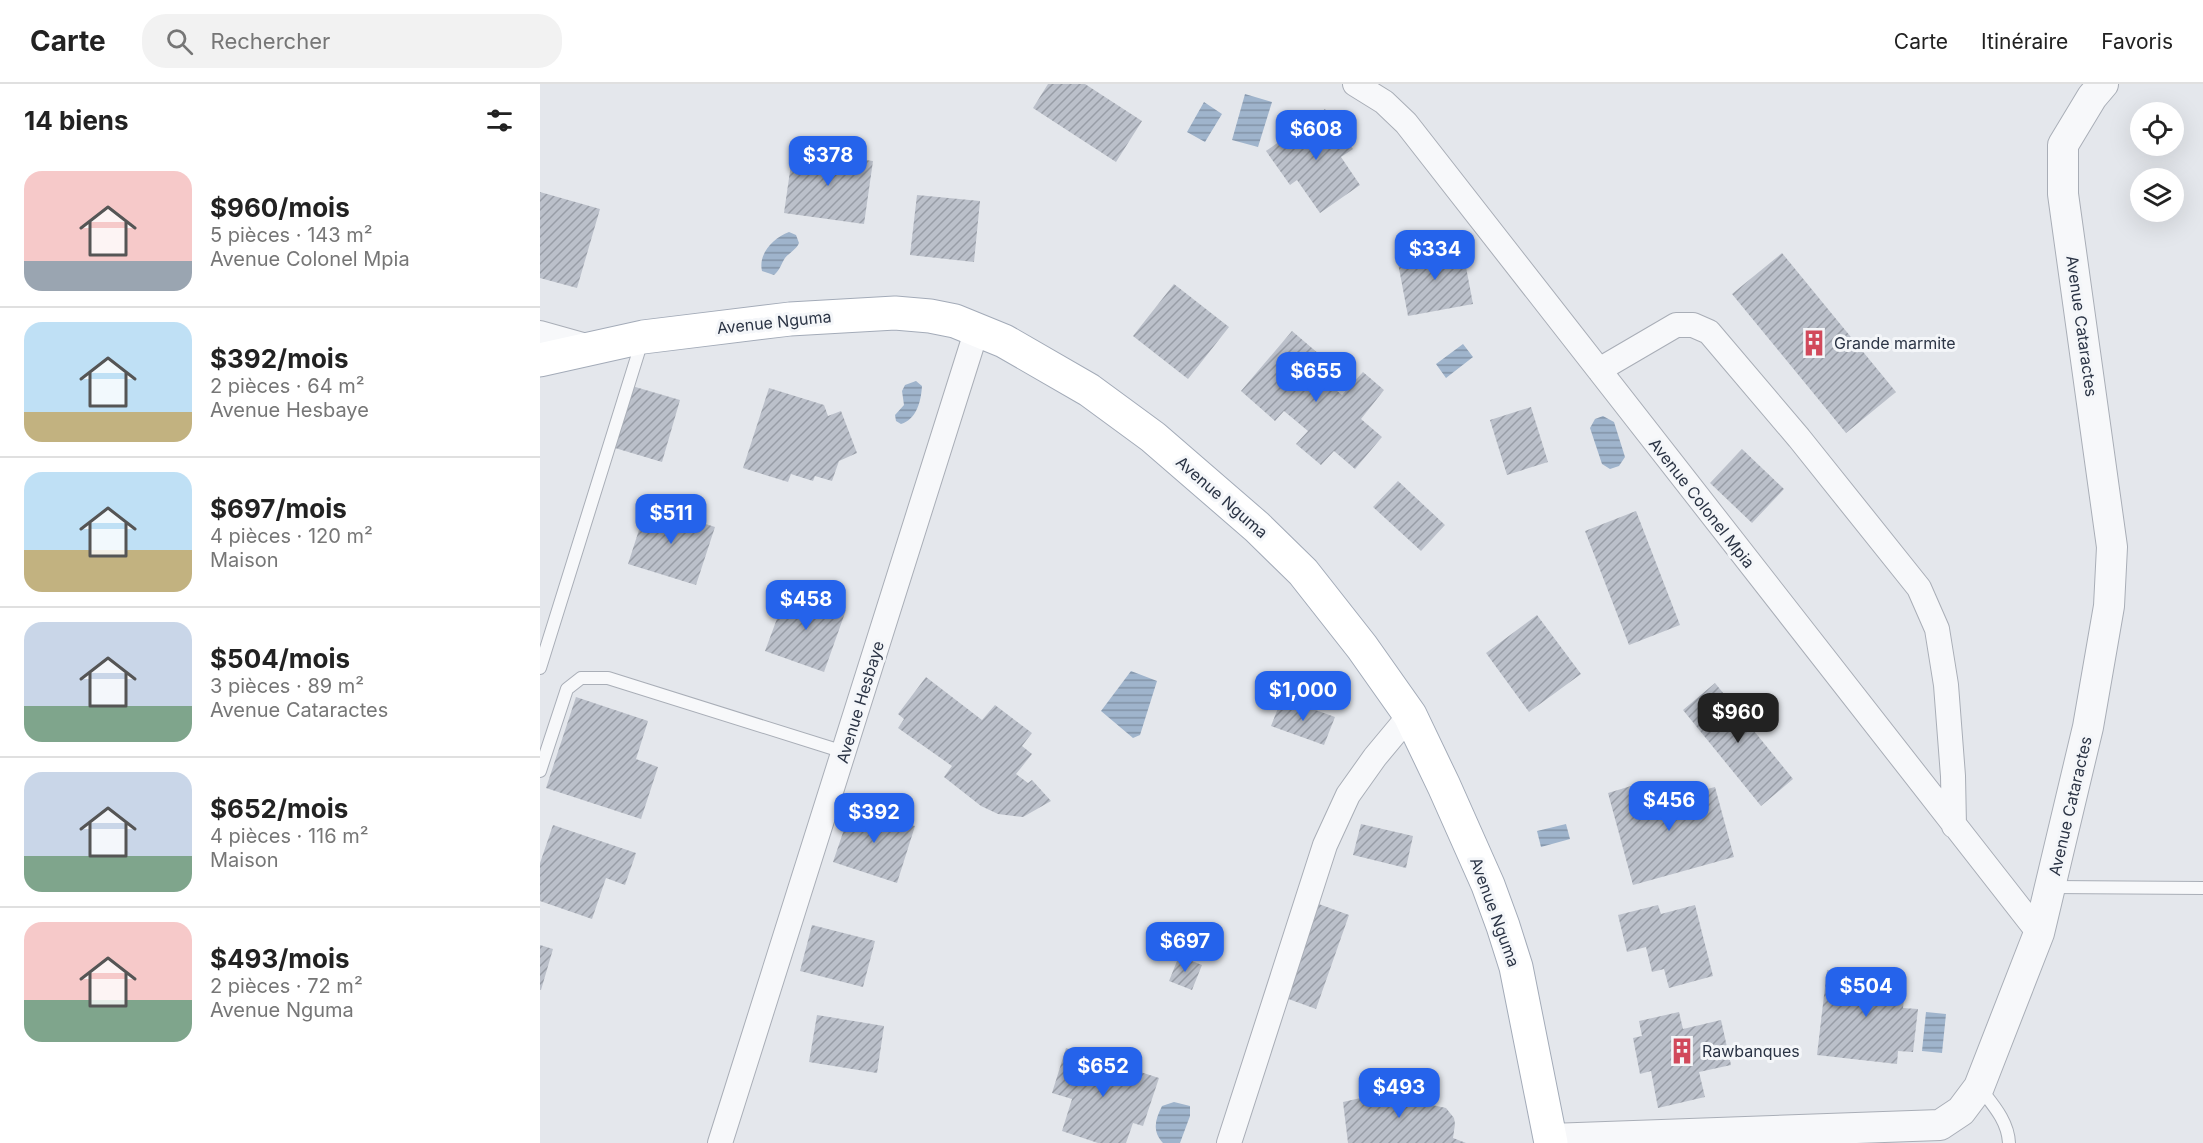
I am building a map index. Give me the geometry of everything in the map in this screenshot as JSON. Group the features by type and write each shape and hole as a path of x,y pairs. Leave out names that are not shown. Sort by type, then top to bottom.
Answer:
{"main road":[{"name":"Avenue Nguma","path":"540,360 644,337 790,319 895,313 930,315 955,321 1004,341 1089,390 1153,437 1257,527 1303,572 1362,647 1410,715 1488,885 1503,926 1516,967 1550,1141"}],"street":[{"name":"Avenue Colonel Mpia","path":"1357,84 1384,102 1406,123 2039,933"},
{"name":"Avenue Cataractes","path":"1550,1141 1818,1137 1940,1125 1961,1112 1979,1087 2039,933 2088,727 2109,606 2112,547 2063,194 2063,145 2092,97 2103,84"},
{"path":"1599,370 1676,326 1693,325 1709,332 1799,438 1919,588 1937,629 1946,685 1953,776 1954,826"},
{"name":"Avenue Hesbaye","path":"720,1143 977,329"},
{"path":"540,333 594,348"},
{"path":"1229,1143 1324,845 1348,795 1375,757 1410,715"}],"lane":[{"path":"540,668 644,337"},
{"path":"540,771 567,689 581,678 594,676 608,678 844,752"},
{"path":"2051,887 2203,888"},
{"path":"1979,1087 2000,1114 2009,1131 2009,1143"}],"water":[{"path":"1245,94 1272,102 1258,147 1232,140"},
{"path":"1204,102 1222,114 1205,142 1187,132"},
{"path":"789,232 796,235 798,245 785,258 774,275 762,271 762,259 768,247 777,238"},
{"path":"1463,344 1473,357 1446,378 1436,364"},
{"path":"916,381 922,386 921,398 911,418 901,424 896,421 895,415 904,405 902,391 905,385"},
{"path":"1603,416 1614,422 1625,457 1619,466 1610,469 1602,464 1590,428 1595,419"},
{"path":"1131,671 1157,681 1140,735 1133,738 1101,711"},
{"path":"1566,824 1570,839 1541,847 1537,831"},
{"path":"1926,1012 1946,1014 1942,1053 1922,1051"},
{"path":"1174,1102 1190,1106 1190,1116 1180,1143 1163,1143 1157,1134 1156,1121 1162,1106"}],"building":[{"path":"1048,84 1085,84 1142,121 1116,162 1033,108"},
{"path":"1325,109 1353,149 1341,157 1360,185 1320,213 1297,180 1290,185 1266,151"},
{"path":"793,150 873,161 864,224 784,213"},
{"path":"540,192 600,209 577,288 540,278"},
{"path":"917,195 980,201 974,262 910,255"},
{"path":"1462,246 1473,304 1408,316 1397,258"},
{"name":"Grande marmite","path":"1782,253 1896,392 1846,433 1732,294"},
{"path":"1174,284 1229,327 1188,379 1133,336"},
{"path":"1292,331 1326,360 1315,373 1342,395 1363,372 1384,390 1361,419 1382,437 1355,469 1334,451 1321,465 1296,444 1308,431 1284,411 1275,421 1241,391"},
{"path":"632,386 680,400 662,462 615,448"},
{"path":"769,388 824,405 828,416 841,411 857,453 839,461 832,481 815,476 813,481 791,474 788,482 743,468"},
{"path":"1531,407 1548,462 1507,475 1490,420"},
{"path":"1742,449 1784,489 1752,523 1710,483"},
{"path":"1398,481 1445,525 1421,551 1373,507"},
{"path":"647,505 715,527 696,585 628,564"},
{"path":"1636,511 1680,625 1629,645 1585,531"},
{"path":"788,589 846,610 824,672 765,651"},
{"path":"1537,615 1581,674 1529,712 1486,653"},
{"path":"926,677 982,720 995,705 1032,733 1022,746 1032,754 1016,774 1028,783 1032,780 1051,801 1023,817 998,814 981,806 944,777 952,766 898,728 904,719 898,714"},
{"path":"1715,683 1793,779 1761,806 1683,710"},
{"path":"576,697 648,721 636,759 658,767 641,819 546,788"},
{"path":"1282,698 1335,717 1324,745 1271,726"},
{"path":"1631,786 1633,795 1651,786 1659,789 1665,800 1715,787 1734,857 1633,885 1608,793"},
{"path":"852,806 915,826 897,883 833,862"},
{"path":"1361,824 1413,836 1406,868 1353,855"},
{"path":"553,825 636,853 625,885 606,878 592,919 540,901 540,863"},
{"path":"1316,903 1349,915 1316,1009 1283,997"},
{"path":"1658,905 1661,914 1695,905 1713,976 1669,988 1664,969 1652,972 1646,947 1627,952 1618,915"},
{"path":"812,925 875,941 863,987 800,971"},
{"path":"540,945 553,949 541,990 540,990"},
{"path":"1179,956 1202,965 1192,990 1169,981"},
{"path":"1827,970 1906,980 1903,1008 1918,1009 1913,1052 1898,1051 1897,1064 1817,1055"},
{"name":"Rawbanques","path":"1679,1012 1683,1029 1721,1020 1731,1065 1699,1072 1705,1097 1658,1108 1651,1071 1640,1074 1633,1038 1642,1036 1639,1021"},
{"path":"817,1015 884,1026 877,1073 809,1062"},
{"path":"1066,1048 1159,1078 1143,1126 1133,1123 1126,1143 1098,1143 1062,1131 1072,1099 1052,1093"},
{"path":"1427,1083 1432,1105 1446,1108 1454,1118 1453,1138 1466,1143 1348,1143 1343,1102"}],"place":[{"name":"Grande marmite","path":"1814,343"},
{"name":"Rawbanques","path":"1682,1051"}]}
